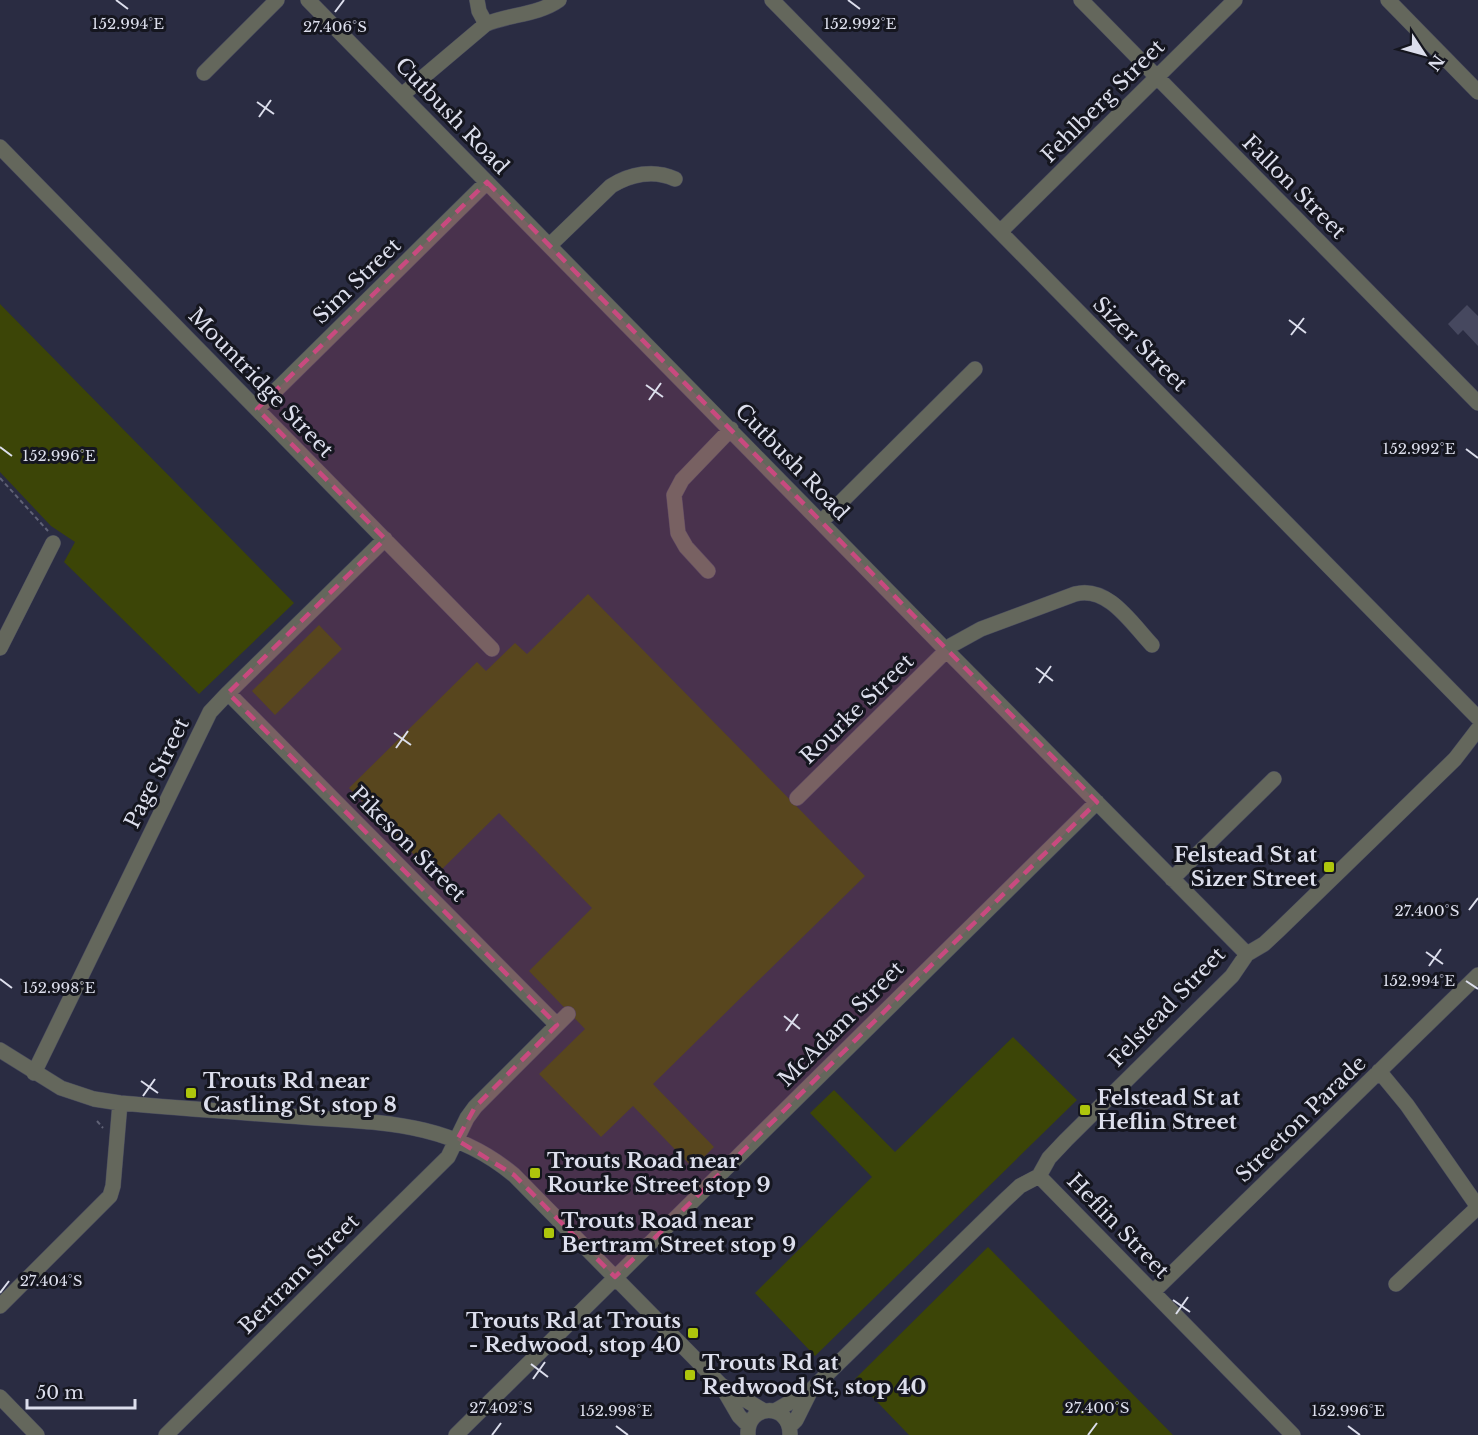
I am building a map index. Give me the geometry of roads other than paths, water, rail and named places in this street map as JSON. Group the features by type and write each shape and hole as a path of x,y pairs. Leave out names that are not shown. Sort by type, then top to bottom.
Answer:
{"street":[{"path":"204,73 277,0"},
{"name":"Cutbush Road","path":"308,0 1247,954"},
{"path":"477,0 486,24"},
{"path":"402,95 486,24 547,8 560,0"},
{"name":"Sizer Street","path":"772,0 1478,718"},
{"name":"Fallon Street","path":"1081,0 1478,403"},
{"name":"Fehlberg Street","path":"1000,232 1235,0"},
{"path":"1388,0 1478,92"},
{"name":"Mountridge Street","path":"0,147 492,649"},
{"path":"549,245 618,181 653,173 675,179"},
{"name":"Sim Street","path":"256,409 487,182"},
{"path":"821,522 975,369"},
{"path":"708,571 686,547 678,533 674,495 682,480 731,429"},
{"name":"Page Street","path":"34,1073 205,722 216,705 385,539"},
{"path":"0,648 53,543"},
{"name":"Rourke Street","path":"797,798 947,651 961,639 981,629 1082,592 1097,594 1109,601 1152,645"},
{"name":"Pikeson Street","path":"228,693 557,1025"},
{"name":"Felstead Street","path":"748,1430 757,1414 769,1411 811,1390 1004,1201 1020,1186 1039,1176 1065,1140 1236,972 1247,954 1264,944 1289,921 1455,759 1478,729"},
{"path":"1172,879 1274,778"},
{"name":"McAdam Street","path":"456,1435 1096,802"},
{"name":"Streeton Parade","path":"1153,1292 1478,975"},
{"path":"457,1140 475,1107 568,1014"},
{"path":"0,1050 34,1073 77,1095 120,1103 411,1126 457,1140 490,1156 514,1175 722,1385 756,1405 782,1414 790,1431"},
{"path":"1379,1071 1407,1105 1478,1207 1396,1284"},
{"path":"0,1306 110,1196 113,1186 120,1103"},
{"name":"Bertram Street","path":"166,1435 448,1157 457,1140"},
{"name":"Heflin Street","path":"1039,1176 1293,1435"},
{"path":"722,1385 748,1430"},
{"name":"Felstead Street","path":"790,1431 811,1390"},
{"path":"0,1397 37,1435"}],"place":[{"name":"Felstead St at Sizer Street","path":"1329,867"},
{"name":"Trouts Rd near Castling St, stop 8","path":"191,1093"},
{"name":"Felstead St at Heflin Street","path":"1085,1110"},
{"name":"Trouts Road near Rourke Street stop 9","path":"535,1173"},
{"name":"Trouts Road near Bertram Street stop 9","path":"549,1233"},
{"name":"Trouts Rd at Trouts - Redwood, stop 40","path":"693,1333"},
{"name":"Trouts Rd at Redwood St, stop 40","path":"690,1375"}]}
